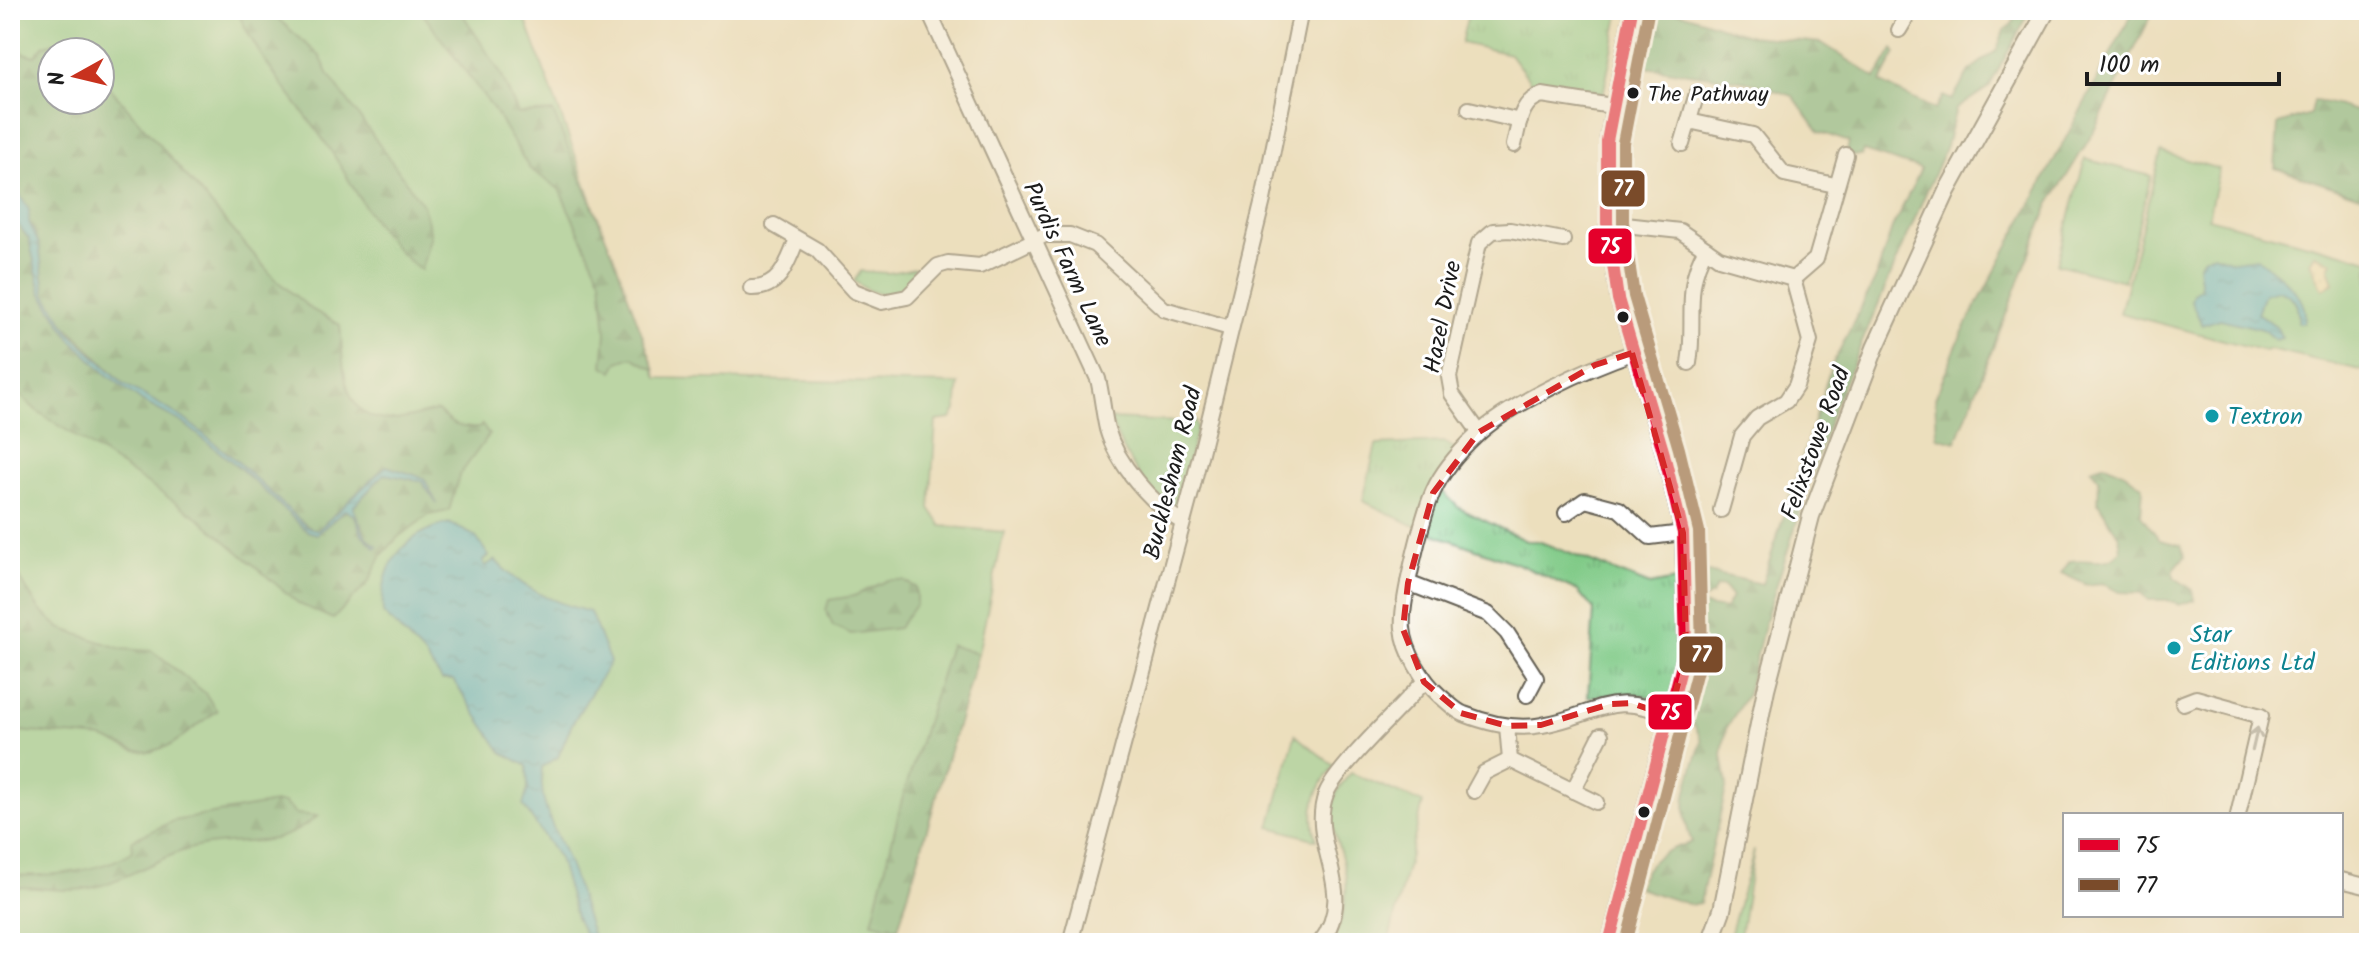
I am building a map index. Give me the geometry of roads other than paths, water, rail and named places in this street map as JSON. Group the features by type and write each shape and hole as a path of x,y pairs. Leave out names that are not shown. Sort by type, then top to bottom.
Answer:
{"main road":[{"name":"Felixstowe Road","path":"1712,943 1782,619 1811,516 1875,348 1947,191 2047,10"}],"street":[{"name":"Purdis Farm Lane","path":"928,10 1098,379 1106,426 1117,456 1159,505 1182,522"},
{"name":"Bucklesham Road","path":"1070,943 1182,522 1263,200 1301,10"},
{"path":"1609,943 1686,650 1683,533 1664,454 1618,299 1607,223 1606,177 1612,106 1632,10"},
{"path":"1899,30 1911,10"},
{"path":"1682,144 1697,93"},
{"path":"1514,145 1526,104 1542,95 1612,106"},
{"path":"1469,109 1520,121"},
{"path":"1689,121 1753,135 1784,174 1835,185"},
{"path":"1793,279 1816,259 1846,155"},
{"path":"1607,223 1680,231 1719,258 1793,279"},
{"path":"774,225 830,262 854,291 882,302 907,297 938,266 948,263 980,266 1032,240 1060,234 1081,238 1095,245 1164,309 1230,328"},
{"name":"Hazel Drive","path":"1479,432 1452,394 1449,377 1479,243 1493,231 1510,230 1563,240"},
{"path":"751,288 765,288 779,278 797,239"},
{"path":"1689,363 1693,341 1689,290 1694,267 1706,249"},
{"path":"1721,510 1742,436 1757,418 1786,401 1796,386 1810,341 1793,279"},
{"path":"1632,353 1595,365 1479,432 1449,466 1433,493 1408,583 1403,629 1424,682 1461,713 1507,726 1541,725 1620,704 1649,707 1670,716"},
{"path":"1566,513 1585,500 1619,509 1650,537 1683,533"},
{"path":"1408,583 1488,614 1507,633 1536,678 1527,695"},
{"path":"1320,943 1331,929 1338,889 1322,820 1326,792 1424,682"},
{"path":"2183,703 2196,698 2261,716 2238,813"},
{"path":"1507,726 1510,760"},
{"path":"1573,791 1601,735"},
{"path":"1474,791 1484,773 1510,760"},
{"path":"1510,760 1596,802"},
{"path":"2343,880 2369,887"}],"water":[{"path":"10,179 29,210 29,222 39,244 45,293 72,335 123,383 183,418 237,461 307,527 318,530 386,466 424,478 437,504 421,481 384,474 353,507 366,537 378,546 376,548 362,535 355,516 345,510 317,534 307,531 241,469 182,422 143,402 106,374 71,339 41,292 29,239 10,214"},
{"path":"2213,254 2233,261 2257,258 2298,295 2305,313 2304,323 2298,323 2293,298 2278,290 2264,294 2257,313 2276,326 2282,338 2275,340 2262,329 2220,319 2202,325 2191,301 2193,293 2201,288 2198,267 2202,258"},
{"path":"449,523 475,536 489,556 483,561 485,566 495,560 538,593 590,612 610,662 572,724 558,757 542,767 546,808 596,943 589,943 576,918 559,859 523,805 528,789 527,766 502,752 453,680 442,680 424,655 383,613 385,581 397,554 419,535"}],"place":[{"name":"The Pathway","path":"1633,93"},
{"name":"Textron","path":"2212,416"},
{"name":"Star Editions Ltd","path":"2174,648"}]}
